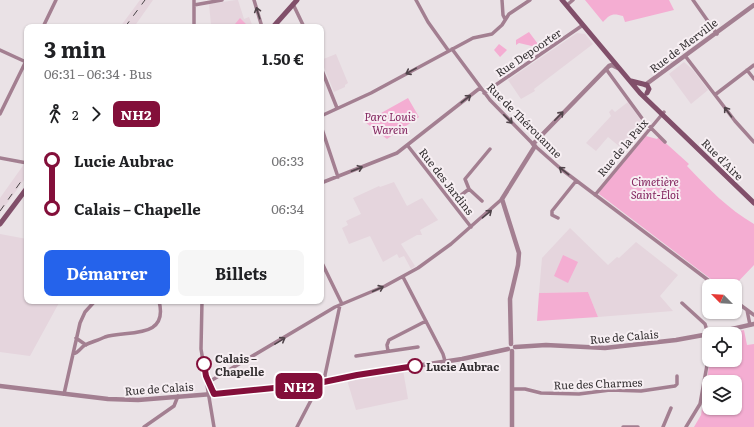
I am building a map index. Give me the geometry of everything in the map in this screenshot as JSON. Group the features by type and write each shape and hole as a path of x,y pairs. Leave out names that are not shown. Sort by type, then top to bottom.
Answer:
{"main road":[{"name":"Rue d'Aire","path":"562,0 630,81 644,90 663,113 754,203"},
{"path":"275,24 295,2"},
{"path":"0,224 24,192"}],"street":[{"path":"44,24 56,0"},
{"path":"194,0 194,24"},
{"path":"194,5 222,0"},
{"path":"254,0 261,24"},
{"name":"Rue de Thérouanne","path":"416,0 450,50 484,93 534,145 576,181 707,279"},
{"path":"502,0 503,15 505,19"},
{"path":"324,115 373,92 476,36 490,34 501,26 510,12 530,0"},
{"path":"567,5 573,0"},
{"path":"693,0 716,33"},
{"path":"295,2 303,24"},
{"name":"Rue de Merville","path":"644,90 754,5"},
{"name":"Rue Depoorter","path":"484,93 583,25"},
{"name":"Rue de Merville","path":"644,90 716,33"},
{"path":"0,50 24,60"},
{"path":"686,57 716,94 735,122 754,142"},
{"path":"0,114 24,65"},
{"path":"208,383 341,305 403,277 439,254 502,199 534,145 606,69 611,65 618,68"},
{"path":"716,94 754,65"},
{"path":"606,69 650,128 665,142"},
{"path":"747,70 754,79"},
{"path":"324,75 338,108"},
{"path":"324,182 391,156 408,146 480,88"},
{"name":"Rue de la Paix","path":"595,195 663,113"},
{"path":"324,135 338,177"},
{"name":"Rue des Jardins","path":"408,146 471,227"},
{"path":"482,201 469,189 464,179 490,149"},
{"path":"0,158 24,163"},
{"path":"558,218 552,215 552,211 576,181"},
{"path":"460,196 469,189"},
{"path":"502,199 518,253 518,265 510,299 512,427"},
{"path":"297,427 323,383 341,305 324,268"},
{"path":"403,277 445,361"},
{"path":"682,303 705,324 706,327"},
{"path":"64,394 76,338 82,318 92,304"},
{"path":"73,354 77,353 86,345 110,336 139,334 148,330 159,318 159,304"},
{"path":"202,304 200,344 206,376 214,394"},
{"path":"742,307 754,315"},
{"path":"746,310 752,324"},
{"path":"388,351 387,344 389,340 426,321"},
{"name":"Rue de Calais","path":"739,327 752,324"},
{"name":"Rue de Calais","path":"0,386 123,400 214,394 323,383 357,375 445,361 511,348 546,345 582,348 609,348 672,341 702,335"},
{"path":"76,338 86,345"},
{"path":"356,356 418,347"},
{"path":"686,427 700,404 707,367"},
{"name":"Rue des Charmes","path":"512,389 525,389 546,394 641,391 675,386 677,384 678,376"},
{"path":"208,383 208,394 214,427"},
{"path":"144,427 174,406 178,396"},
{"path":"663,427 671,408"},
{"path":"623,427 638,427"}],"shaded area":[{"path":"140,0 153,0 136,24 122,24"},
{"path":"238,0 244,19 249,17 252,24 211,24 209,4"},
{"path":"577,33 585,34 593,44 534,89 535,91 521,99 508,80"},
{"path":"336,54 348,83 345,87 334,92 324,67 324,59"},
{"path":"684,62 693,70 708,90 691,104 669,74"},
{"path":"628,102 646,128 629,149 622,144 620,147 608,137 596,151 586,143 611,116 609,112 612,109 615,112"},
{"path":"24,164 24,180 0,213 0,198"},
{"path":"394,182 407,206 422,198 438,220 420,230 422,235 417,235 401,244 415,266 411,269 404,256 399,258 397,254 383,262 370,236 349,244 342,228 348,225 346,221 361,214 353,198 379,186 380,187"},
{"path":"570,228 608,265 617,257 619,258 636,242 678,275 660,296 673,311 598,317 588,292 539,293 542,258"},
{"path":"0,234 24,238 24,304 58,304 30,356 0,352"},
{"path":"403,370 408,399 356,410 347,380"}],"green space":[{"path":"585,0 669,0 674,10 625,22 623,16 614,14 603,22"},
{"path":"240,18 246,24 235,24"},
{"path":"529,32 538,44 536,47 519,43 516,45 516,40"},
{"path":"499,44 507,50 500,57 494,50"},
{"name":"Parc Louis Warein","path":"408,98 419,117 387,139 365,122"},
{"name":"Cimetière Saint-Éloi","path":"646,136 657,139 659,137 689,164 687,166 719,198 754,224 754,265 741,279 711,279 599,194 600,190"},
{"path":"563,255 578,262 568,283 554,276"},
{"path":"588,292 598,317 537,321 539,293"},
{"path":"742,330 744,330 747,345 754,344 754,427 694,427 701,415 702,409 702,415 742,415 742,375 708,375 709,367 742,367"}],"tunnel":[{"path":"454,201 460,196"}],"railway":[{"path":"127,24 145,0"},
{"path":"0,211 24,177"}],"bus line":[{"name":"NH2","path":"204,364 206,376 213,388 214,394 267,390 323,383 357,375 415,366"}],"place":[{"name":"Calais – Chapelle","path":"204,364"},
{"name":"Lucie Aubrac","path":"415,366"}]}
